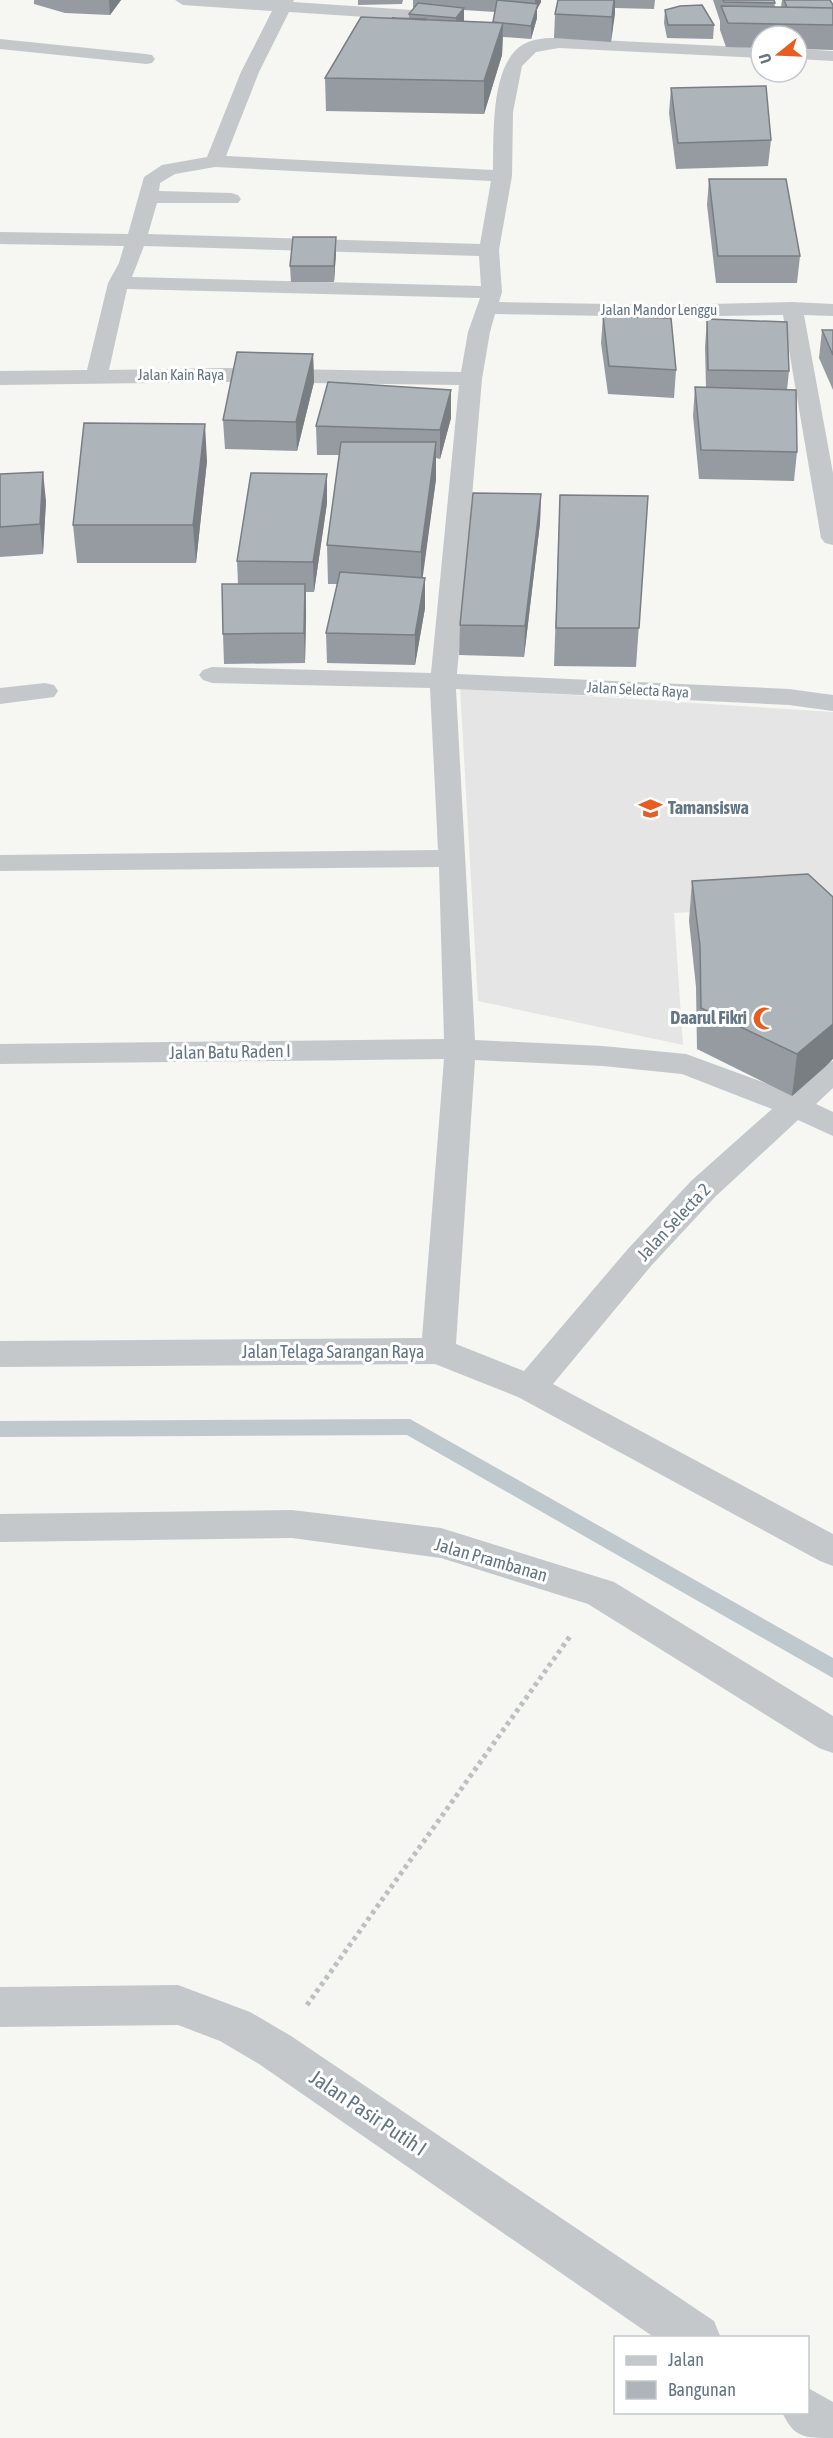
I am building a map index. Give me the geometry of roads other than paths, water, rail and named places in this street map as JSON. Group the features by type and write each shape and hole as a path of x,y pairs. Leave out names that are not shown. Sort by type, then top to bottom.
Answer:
{"street":[{"path":"183,0 284,4 412,15"},
{"path":"215,160 250,72 284,4"},
{"path":"0,44 146,59"},
{"path":"438,1351 460,1049 453,858 442,681 471,379 488,300 489,250 502,176 504,112 511,74 513,66 522,54 539,44 749,52"},
{"path":"809,55 833,56"},
{"path":"97,375 118,283 129,263 149,197 151,181 157,174 176,167 215,160 502,176"},
{"path":"149,197 231,199"},
{"path":"0,238 489,250"},
{"name":"Jalan Mandor Lenggu","path":"118,283 488,300 666,311 833,310"},
{"path":"792,309 833,538"},
{"name":"Jalan Kain Raya","path":"0,378 97,375 471,379"},
{"name":"Jalan Selecta Raya","path":"212,675 442,681 789,697 833,703"},
{"path":"0,696 45,691"},
{"path":"0,863 453,858"},
{"name":"Jalan Batu Raden I","path":"0,1054 460,1049 603,1056 686,1064 795,1106 833,1125"},
{"name":"Jalan Selecta 2","path":"530,1388 639,1258 703,1190 833,1071"},
{"name":"Jalan Telaga Sarangan Raya","path":"0,1354 438,1351 530,1388 833,1551"},
{"name":"Jalan Prambanan","path":"0,1528 292,1524 441,1543 601,1593 833,1736"},
{"name":"Jalan Pasir Putih I","path":"0,2007 178,2005 235,2026 275,2050 696,2336"},
{"path":"809,2414 833,2431"}],"waterway":[{"path":"0,1429 410,1427 833,1669"}],"place":[{"name":"Tamansiswa","path":"650,808"},
{"name":"Daarul Fikri","path":"765,1018"}]}
